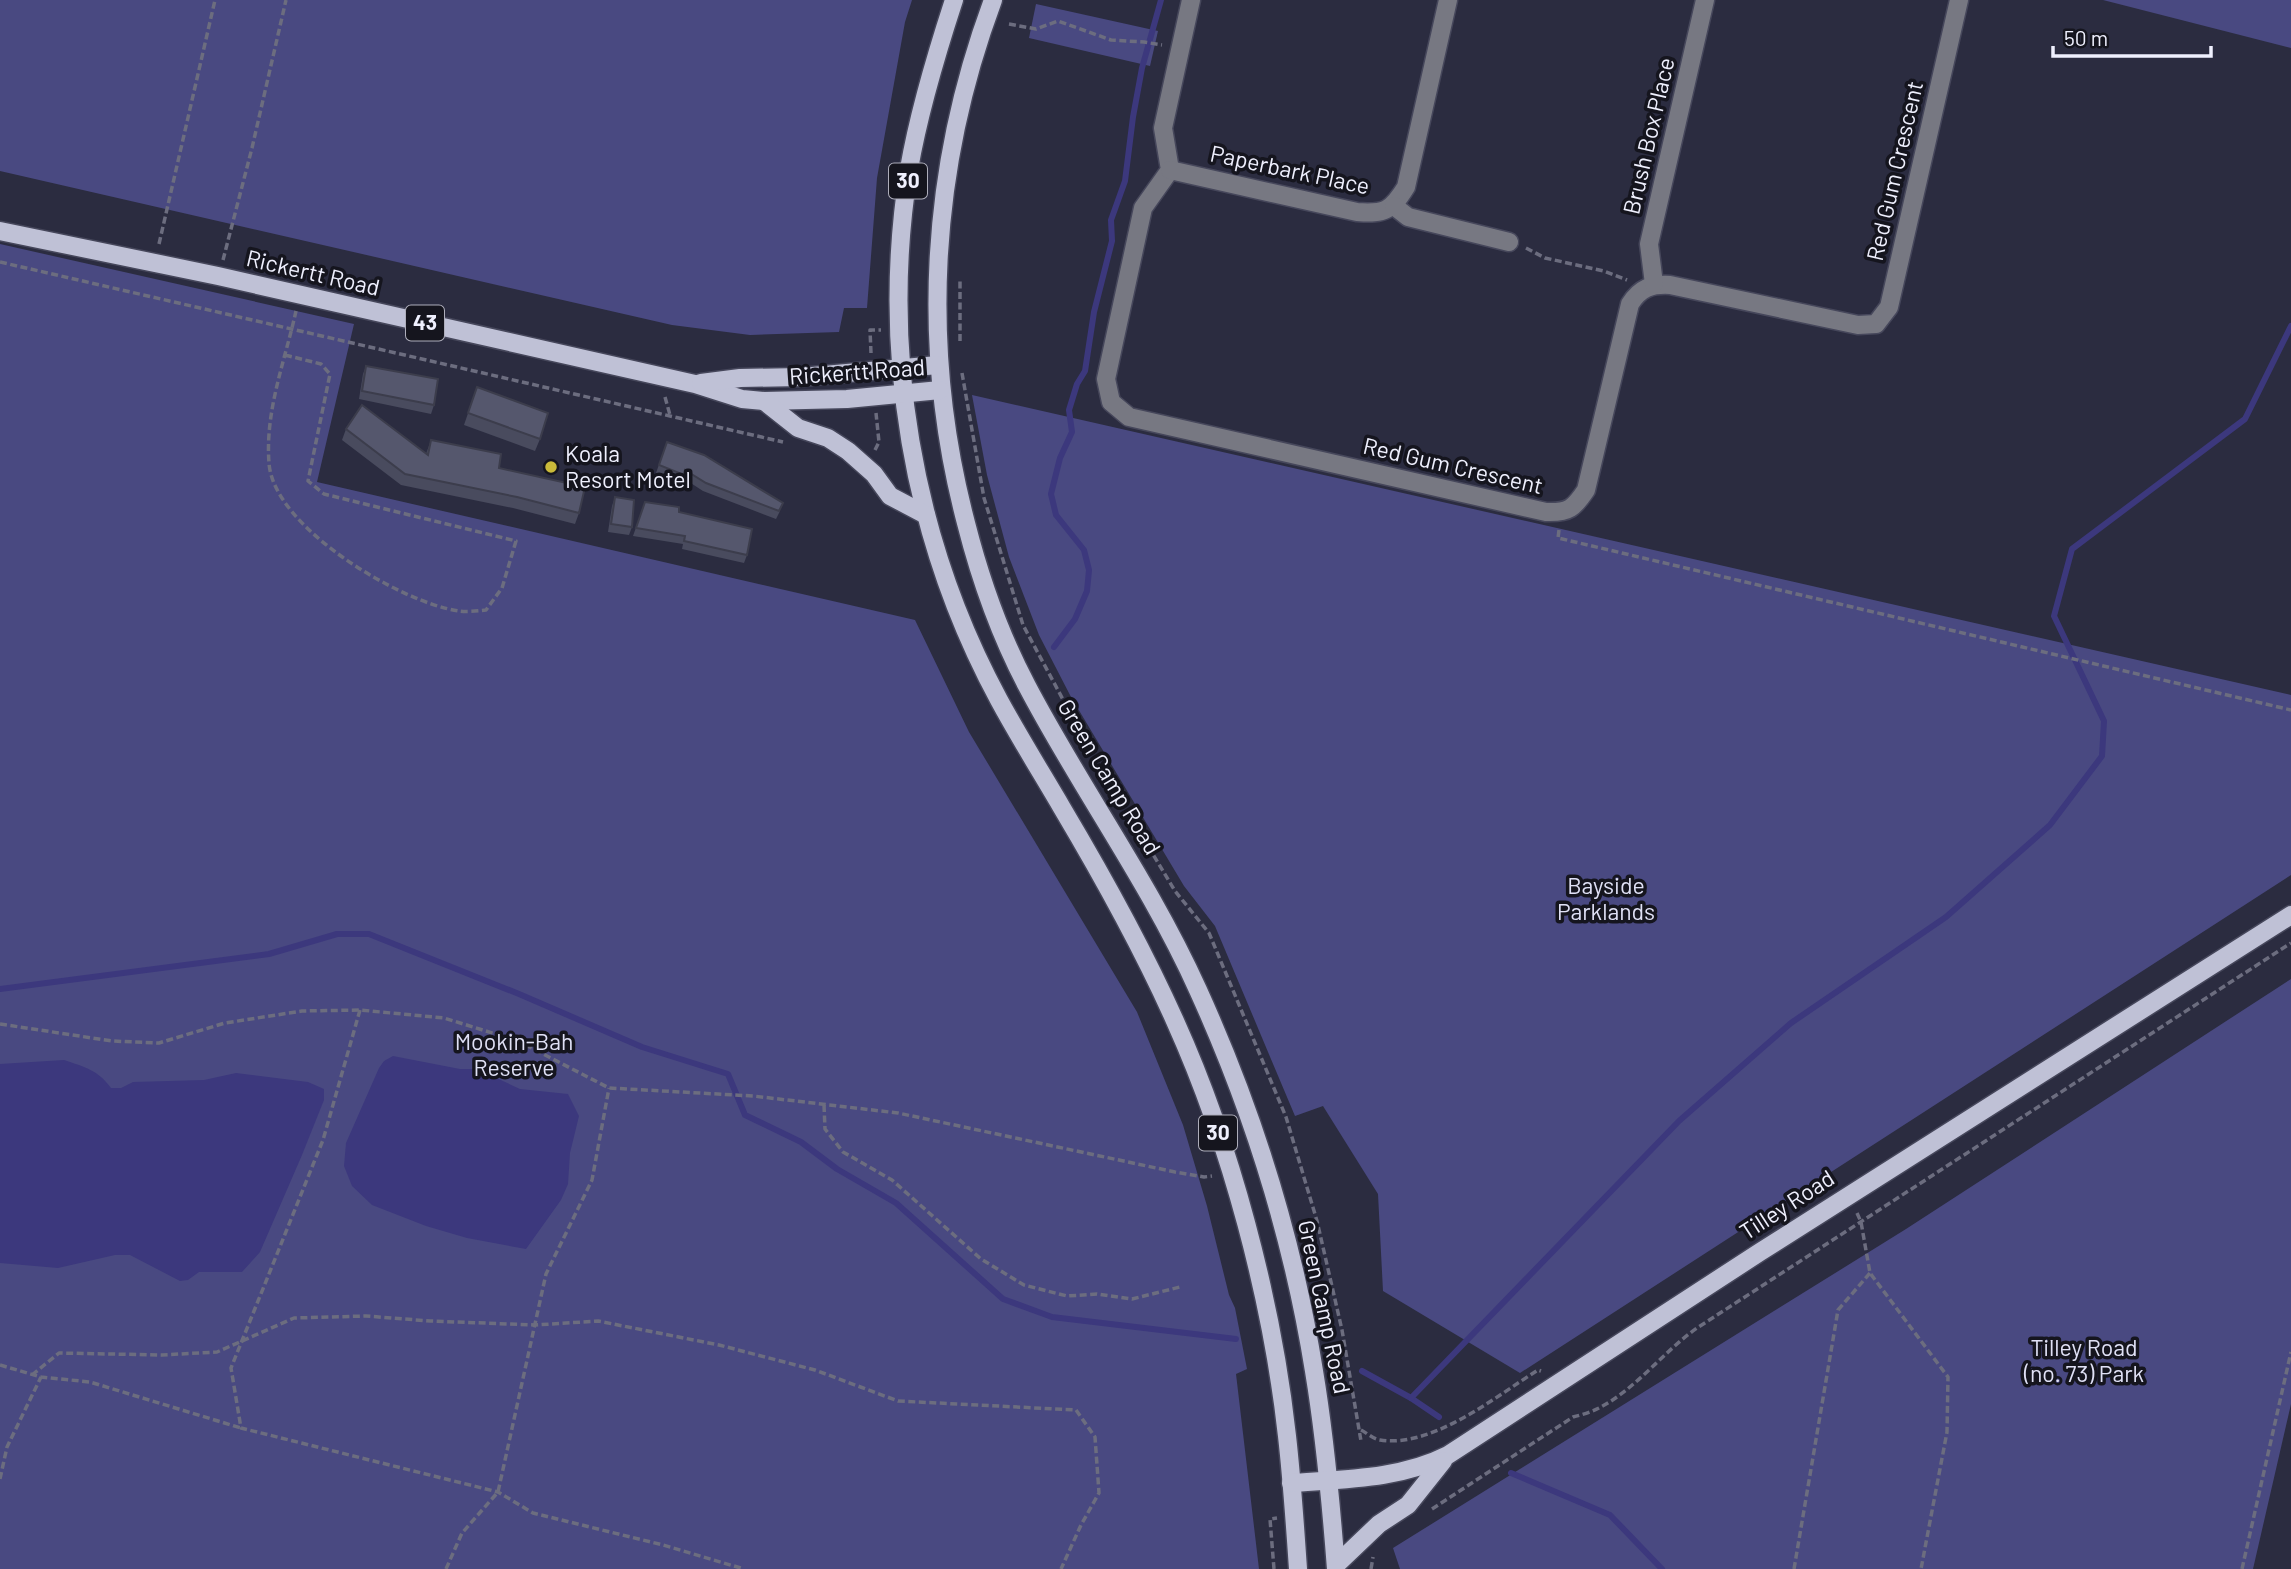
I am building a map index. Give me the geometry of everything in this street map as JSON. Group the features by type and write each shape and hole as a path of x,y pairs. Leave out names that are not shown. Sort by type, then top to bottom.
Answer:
{"main road":[{"name":"30","path":"954,0 932,68 909,167 900,268 898,315 901,368 911,446 926,515 951,594 970,642 999,700 1136,937 1176,1023 1206,1097 1231,1174 1259,1277 1287,1433 1298,1569"},
{"name":"Green Camp Road","path":"993,0 972,65 950,154 944,189 936,295 940,390 962,510 981,576 1025,682 1155,905 1197,988 1229,1062 1287,1239 1314,1367 1329,1480 1336,1567"},
{"name":"Rickertt Road","path":"0,231 218,276 695,384 741,399 806,402 940,390"},
{"name":"Rickertt Road","path":"695,384 740,378 801,377 938,365"},
{"name":"43","path":"764,401 798,428 828,439 865,464 890,496 926,515"},
{"name":"Tilley Road","path":"1291,1483 1401,1472 1428,1465 1448,1455 1847,1196 2291,915"},
{"path":"1336,1567 1379,1524 1408,1505 1448,1455"}],"street":[{"path":"1170,170 1163,128 1191,0"},
{"name":"Paperbark Place","path":"1170,170 1357,212 1378,214 1394,206 1406,187 1448,0"},
{"name":"Brush Box Place","path":"1654,284 1649,244 1705,0"},
{"name":"Red Gum Crescent","path":"1170,170 1143,208 1106,379 1111,402 1129,417 1560,513 1575,506 1586,490 1630,304 1637,293 1654,284 1670,285 1858,325 1876,324 1889,307 1959,0"},
{"path":"1394,206 1408,217 1509,242"}],"path":[{"path":"154,262 215,0"},
{"path":"218,276 252,148 286,0"},
{"path":"1009,24 1036,29 1058,21 1111,40 1144,41 1161,45"},
{"path":"1509,242 1528,248 1545,258 1604,271 1625,280 1654,284"},
{"path":"0,262 792,445"},
{"path":"960,281 960,348"},
{"path":"285,355 321,364 330,374 308,481 324,494 516,541 502,588 485,610 459,611 409,596 354,566 284,504 269,465 273,400 300,295"},
{"path":"961,370 984,498 1023,625 1089,748 1175,891 1209,933 1286,1116 1317,1220 1342,1330 1362,1441"},
{"path":"865,464 879,442 876,408"},
{"path":"1560,513 1558,538 2291,710"},
{"path":"1424,1514 1573,1417 1598,1409 1619,1395 1676,1342 2291,943"},
{"path":"0,1024 113,1041 159,1043 225,1023 302,1011 360,1010 444,1018 518,1041 609,1088 709,1092 898,1113 1204,1177 1231,1174"},
{"path":"241,1428 231,1368 323,1140 360,1010"},
{"path":"446,1569 462,1533 498,1492 546,1274 592,1180 609,1088"},
{"path":"824,1105 825,1129 843,1153 892,1180 981,1259 1024,1285 1067,1296 1097,1294 1132,1298 1180,1287"},
{"path":"1847,1196 1861,1222 1870,1273 1948,1377 1947,1432 1921,1569"},
{"path":"1794,1569 1838,1310 1870,1273"},
{"path":"32,1374 59,1353 217,1352 293,1318 366,1316 535,1325 598,1321 719,1345 814,1370 898,1401 1076,1410 1095,1437 1099,1493 1080,1524 1061,1569"},
{"path":"2242,1569 2291,1352"},
{"path":"0,1365 41,1377 90,1382 241,1428 498,1492 533,1513 663,1545 744,1569"},
{"path":"1360,1430 1377,1439 1392,1440 1417,1437 1439,1430 1538,1370"},
{"path":"0,1479 7,1447 41,1377"},
{"path":"1274,1569 1270,1519 1278,1518"}],"green space":[{"path":"0,0 912,0 905,22 877,178 867,308 844,308 839,332 750,335 672,325 0,171"},
{"path":"2103,0 2291,0 2291,48"},
{"path":"1036,4 1158,31 1150,66 1029,38"},
{"name":"Mookin-Bah Reserve","path":"0,244 354,324 317,482 915,620 969,732 1137,1012 1183,1125 1229,1295 1235,1308 1247,1369 1236,1374 1259,1569 0,1569"},
{"name":"Bayside Parklands","path":"972,395 2291,695 2291,875 1520,1373 1383,1291 1378,1194 1323,1106 1295,1116 1215,926 1184,886 1071,697 1039,635 1009,557 987,475"},
{"name":"Tilley Road (no. 73) Park","path":"2291,979 2291,1404 2253,1569 1400,1569 1393,1548 1906,1229"}],"shaded area":[{"path":"393,1056 460,1069 477,1069 520,1089 568,1094 579,1116 570,1153 568,1184 561,1200 526,1249 467,1238 426,1226 372,1205 352,1186 344,1166 346,1143 379,1068"},
{"path":"64,1060 96,1073 111,1088 121,1088 133,1082 204,1080 236,1073 308,1082 324,1089 324,1100 260,1252 242,1272 199,1272 188,1280 180,1281 130,1255 115,1255 58,1268 0,1263 0,1064"}],"building":[{"path":"366,366 438,379 434,405 362,391"},
{"path":"477,387 548,413 540,439 468,413"},
{"path":"362,405 428,455 431,440 501,454 499,468 585,487 579,513 405,474 346,429"},
{"path":"667,442 704,455 783,503 779,511 706,483 685,470 684,475 659,465"},
{"path":"615,497 634,500 632,527 611,524"},
{"path":"645,502 679,507 679,512 752,529 747,555 684,541 685,536 636,528"}],"waterway":[{"path":"1054,647 1075,619 1087,591 1089,570 1084,550 1056,515 1051,494 1060,458 1072,432 1069,410 1077,384 1085,371 1094,312 1112,241 1111,220 1125,181 1142,68 1161,0"},
{"path":"1411,1398 1679,1121 1791,1023 1946,917 2050,825 2102,756 2104,721 2054,616 2072,549 2245,419 2291,326"},
{"path":"0,989 269,954 337,934 369,934 642,1047 728,1074 745,1115 801,1142 837,1169 896,1203 1003,1299 1052,1317 1236,1339"},
{"path":"1362,1371 1439,1417"},
{"path":"1511,1473 1610,1515 1662,1569"}],"place":[{"name":"Koala Resort Motel","path":"551,467"}]}
